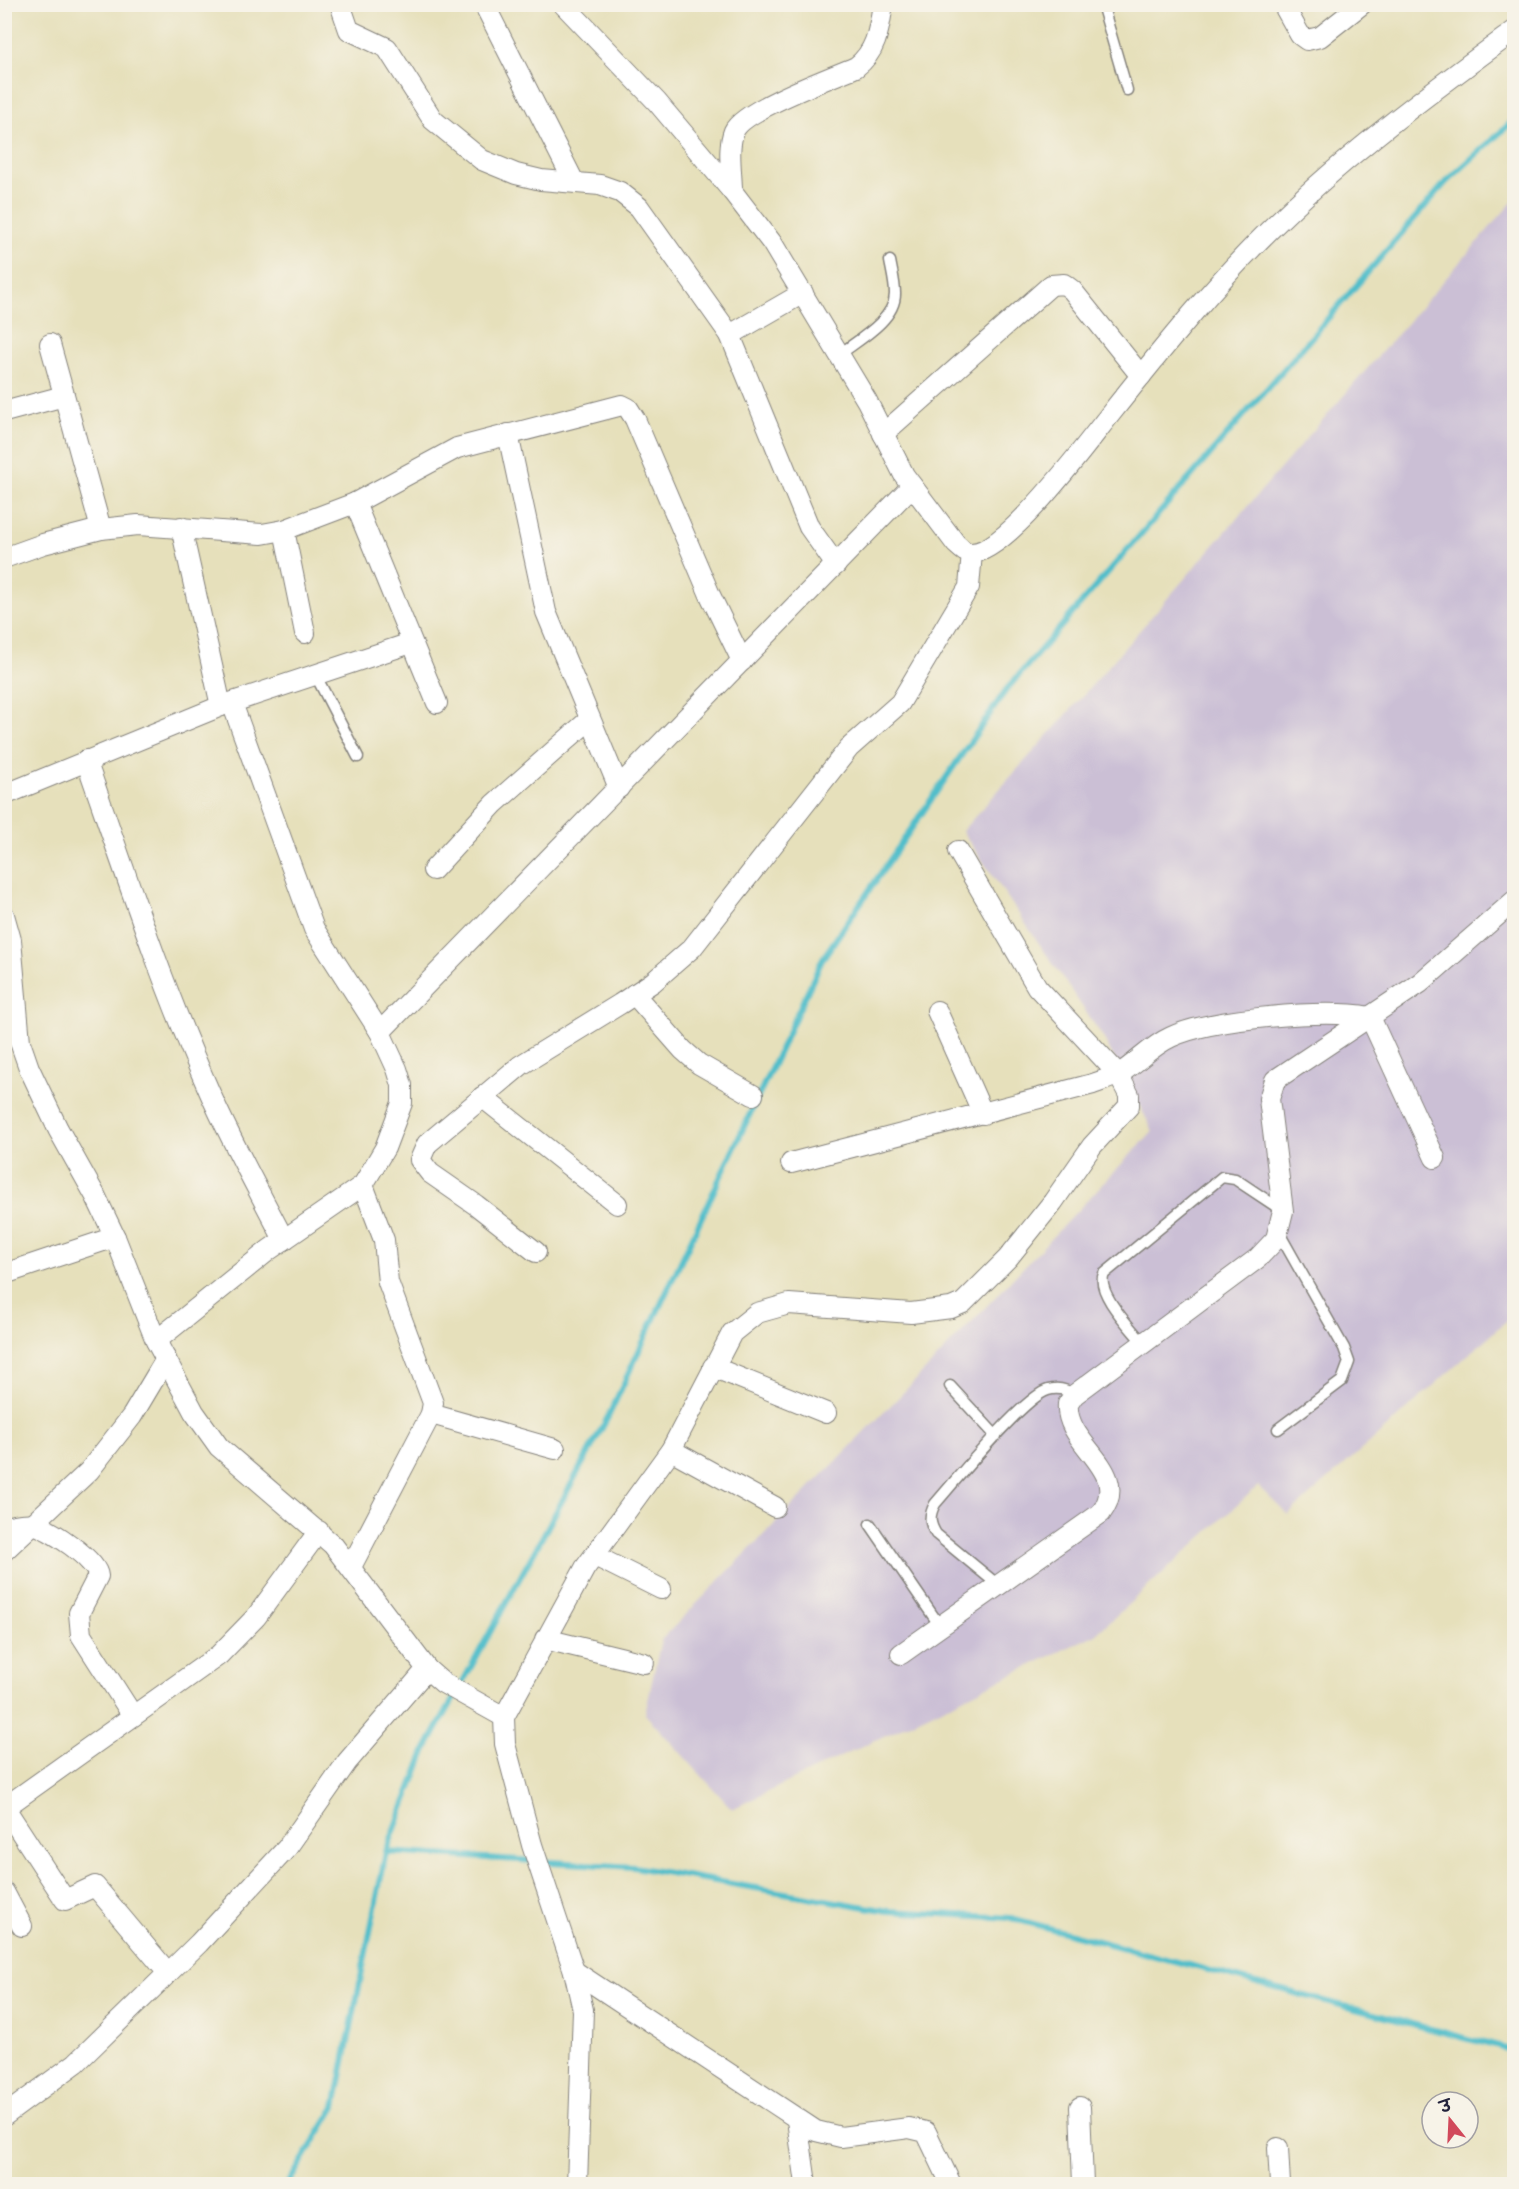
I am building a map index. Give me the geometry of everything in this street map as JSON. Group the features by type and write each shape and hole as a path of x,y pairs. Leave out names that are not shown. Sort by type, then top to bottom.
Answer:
{"street":[{"path":"340,4 349,30 387,48 433,120 482,160 516,174 541,180 600,185 629,198 730,335 809,527 836,565"},
{"path":"484,4 574,182"},
{"path":"563,4 657,102 732,191 772,243 840,354 912,486 956,544 963,551 972,553 997,542 1029,512 1141,376 1242,259 1280,219 1335,169 1439,85 1515,31"},
{"path":"732,191 731,144 738,124 758,110 856,67 867,59 877,37 883,4"},
{"path":"1286,8 1300,35 1307,40 1320,37 1362,4"},
{"path":"883,434 1051,285 1064,284 1072,290 1141,376"},
{"path":"730,335 803,293"},
{"path":"50,344 101,529"},
{"path":"4,412 64,396"},
{"path":"4,558 43,544 101,529 138,525 262,534 284,530 355,502 441,454 618,405 628,408 635,418 706,585 742,661"},
{"path":"508,434 546,612 619,788"},
{"path":"380,1032 912,486"},
{"path":"355,502 437,703"},
{"path":"156,1341 221,1287 363,1185 385,1148 402,1103 402,1085 380,1032 314,929 226,705 181,527"},
{"path":"284,530 305,633"},
{"path":"537,1252 430,1173 420,1160 427,1144 521,1065 634,994 692,948 849,748 900,703 969,587 972,553"},
{"path":"4,795 226,705 411,643"},
{"path":"433,870 494,804 589,720"},
{"path":"86,760 144,928 186,1037 211,1095 284,1240"},
{"path":"577,2184 583,2010 574,1971 532,1845 505,1744 504,1717 545,1639 595,1556 671,1450 732,1333 757,1313 778,1305 800,1303 911,1313 951,1308 963,1303 1008,1258 1053,1202 1092,1146 1127,1109 1129,1095 1118,1074 1037,987 958,851"},
{"path":"901,1654 1101,1513 1108,1503 1112,1492 1109,1480 1068,1413 1068,1404 1074,1395 1271,1246 1279,1233 1283,1211 1269,1107 1271,1086 1279,1075 1420,983 1515,901"},
{"path":"4,915 10,940 20,1042 58,1129 95,1195 115,1238 156,1341 194,1412 219,1447 319,1531 351,1567 427,1669 443,1683 504,1717"},
{"path":"634,994 683,1050 699,1064 753,1095"},
{"path":"937,1011 983,1114"},
{"path":"791,1163 1093,1084 1118,1074 1149,1050 1182,1033 1278,1017 1340,1013 1370,1017"},
{"path":"1370,1017 1435,1158"},
{"path":"482,1097 617,1204"},
{"path":"351,1567 431,1414 431,1395 388,1282 380,1226 363,1185"},
{"path":"4,1274 115,1238"},
{"path":"4,1551 89,1471 132,1416 166,1359"},
{"path":"713,1367 826,1413"},
{"path":"431,1414 555,1449"},
{"path":"671,1450 775,1507"},
{"path":"4,1527 32,1523 63,1541 96,1565 98,1576 79,1613 81,1635 133,1716"},
{"path":"168,1973 95,1886 65,1900 5,1808 219,1655 241,1634 319,1531"},
{"path":"595,1556 661,1589"},
{"path":"545,1639 644,1663"},
{"path":"4,2116 76,2063 168,1973 287,1848 347,1762 427,1669"},
{"path":"4,1892 22,1926"},
{"path":"574,1971 816,2131 841,2137 920,2128 931,2139 951,2184"},
{"path":"1080,2106 1083,2184"},
{"path":"797,2120 806,2184"},
{"path":"1278,2148 1280,2184"}],"lane":[{"path":"1102,4 1127,90"},
{"path":"840,354 891,310 895,294 890,261"},
{"path":"315,674 358,758"},
{"path":"1143,1343 1103,1292 1101,1281 1104,1275 1222,1177 1235,1179 1283,1211"},
{"path":"1278,1429 1342,1381 1349,1362 1344,1348 1279,1233"},
{"path":"950,1386 996,1436"},
{"path":"998,1585 936,1534 930,1519 935,1504 1028,1403 1046,1390 1063,1389 1074,1395"},
{"path":"870,1524 940,1626"}],"shaded area":[{"path":"1514,200 1514,1314 1288,1515 1258,1486 1096,1634 732,1809 645,1714 661,1640 944,1351 1153,1131 1103,1037 962,831 1060,722"}],"waterway":[{"path":"288,2184 335,2107 386,1852 426,1749 608,1417 823,958 1006,690 1446,182 1514,120"},
{"path":"386,1852 634,1867 889,1911 1011,1918 1514,2051"}]}
